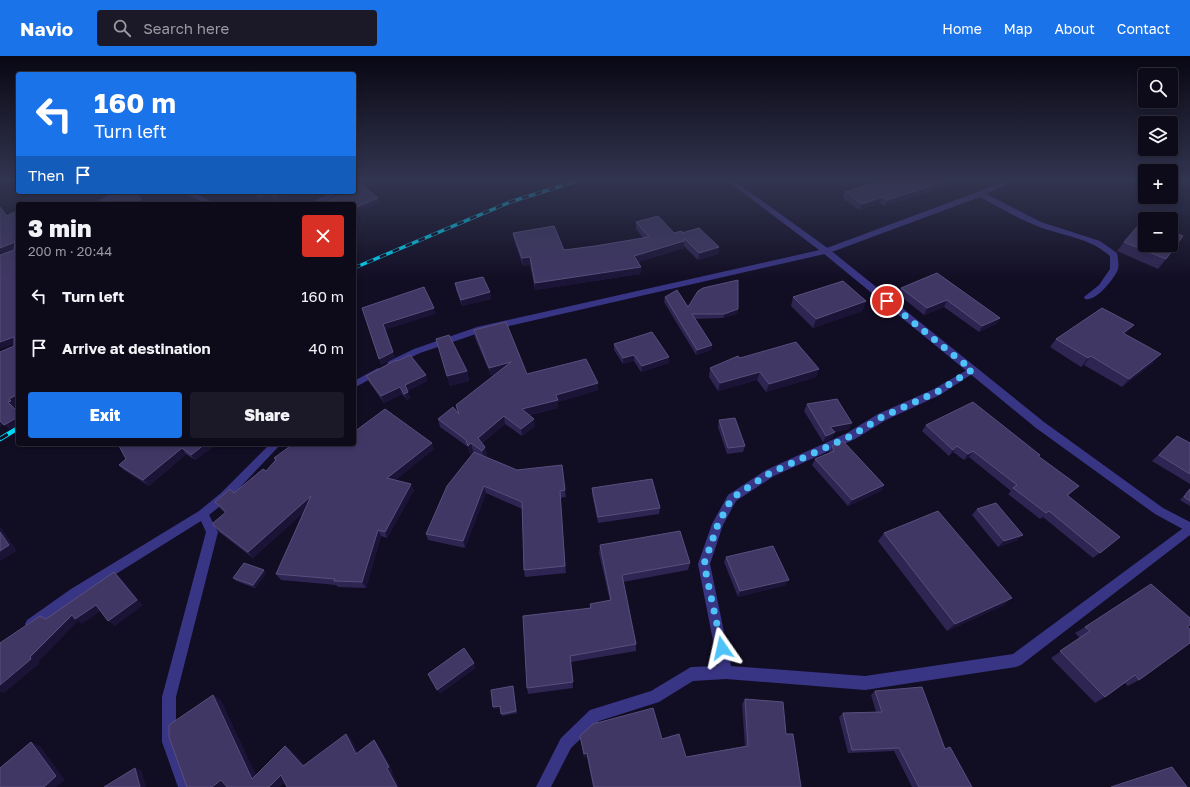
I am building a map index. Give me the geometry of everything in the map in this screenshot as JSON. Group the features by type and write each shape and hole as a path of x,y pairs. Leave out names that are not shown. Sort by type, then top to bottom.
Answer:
{"street":[{"path":"543,787 566,743 595,715 654,697 691,674 726,672 865,682 1016,660 1190,528 1159,511 1040,425 826,251 776,214"},
{"path":"356,384 381,369 417,352 477,330 826,251 926,214"},
{"path":"1020,214 1039,224 1086,238 1105,246 1114,255 1114,269 1102,287 1088,297"},
{"path":"726,672 704,564 718,524 732,498 770,473 851,436 882,417 937,392 972,370"},
{"path":"19,633 75,593 203,514 225,496 274,446"},
{"path":"185,787 169,742 169,697 195,602 212,532 203,514"}],"building":[{"path":"0,214 6,214 7,216 16,214 16,395 9,399 11,401 8,402 16,410 16,418 4,425 0,421 0,352 14,346 14,337 0,342 0,255 14,250 15,242 0,248"},
{"path":"658,216 674,233 682,231 682,233 699,228 719,247 699,253 684,238 684,241 634,256 641,267 535,283 530,257 522,258 513,233 554,226 564,250 649,237 636,222"},
{"path":"1138,226 1138,248 1124,242"},
{"path":"1178,234 1183,236 1178,243"},
{"path":"1149,252 1171,252 1166,259"},
{"path":"937,273 1000,318 982,326 947,300 927,308 901,288"},
{"path":"483,277 490,292 461,300 455,283"},
{"path":"738,280 738,309 724,314 692,314 712,345 697,350 665,297 677,290 688,307 698,291 703,288"},
{"path":"843,281 866,301 816,319 793,297"},
{"path":"424,287 434,308 383,324 393,352 379,359 362,308"},
{"path":"1102,308 1134,325 1123,333 1161,354 1129,379 1091,356 1088,358 1056,339"},
{"path":"506,322 527,374 586,359 598,383 556,395 558,400 522,409 534,419 521,429 504,416 478,438 485,447 482,451 471,443 468,446 466,440 438,419 453,407 459,414 456,405 511,362 489,368 474,330"},
{"path":"652,332 669,357 642,366 634,355 623,358 614,344"},
{"path":"449,335 467,371 447,376 436,339"},
{"path":"796,342 819,369 769,384 760,372 720,383 710,368 738,356 740,358"},
{"path":"410,355 426,375 405,385 408,392 404,394 400,387 381,396 366,376 396,360 397,361"},
{"path":"837,399 852,423 830,427 835,432 826,436 807,404"},
{"path":"973,402 1040,455 1038,456 1079,486 1067,495 1120,537 1100,553 1049,511 1046,513 1013,488 1017,485 973,451 968,454 957,446 953,450 926,425"},
{"path":"385,409 432,443 387,478 411,484 385,532 378,530 362,582 334,581 335,579 276,574 311,496 248,552 214,526 213,523 226,512 215,502 230,489 234,493 263,469 266,471 276,460 274,458 290,446 356,446 356,431"},
{"path":"735,418 745,446 728,448 719,420"},
{"path":"1177,436 1190,443 1190,474 1159,455"},
{"path":"843,441 884,485 852,500 815,459 834,451 832,446"},
{"path":"119,446 202,446 191,455 182,448 143,480 119,465 126,459"},
{"path":"474,452 517,470 562,465 565,490 560,491 565,566 524,570 522,502 484,486 463,541 426,534 447,486"},
{"path":"652,479 660,508 598,517 592,488"},
{"path":"1190,489 1190,501 1184,497"},
{"path":"996,503 1023,535 1004,541 977,509"},
{"path":"938,511 1012,598 955,624 884,533"},
{"path":"680,531 690,563 622,575 636,644 570,656 573,682 527,688 523,616 591,608 590,604 611,600 600,545"},
{"path":"0,532 9,545 0,551"},
{"path":"773,546 789,580 740,591 726,557"},
{"path":"244,563 264,570 253,585 233,578"},
{"path":"114,572 137,600 108,621 96,605 75,619 72,615 30,657 31,659 0,685 0,643 40,616 46,619"},
{"path":"1151,584 1190,618 1190,625 1187,627 1190,629 1190,643 1139,680 1135,675 1105,697 1060,651 1090,631 1085,627"},
{"path":"464,648 474,663 437,690 428,674"},
{"path":"513,686 516,711 501,714 500,706 493,707 491,690"},
{"path":"922,687 945,749 950,747 972,787 919,787 899,748 852,750 843,713 882,712 875,691"},
{"path":"213,695 252,779 285,746 303,766 346,734 356,754 374,740 389,767 387,768 397,787 287,787 281,775 269,787 227,787 221,780 212,787 187,787 169,737 169,725"},
{"path":"745,699 783,702 786,734 793,734 801,787 594,787 587,753 584,754 580,736 593,724 653,708 662,739 679,734 686,757 748,746"},
{"path":"31,742 56,776 44,787 0,787 0,768"},
{"path":"1172,767 1187,787 1111,787"},
{"path":"135,768 140,787 104,787"}],"railway":[{"path":"356,267 481,214"},
{"path":"0,439 16,429"}],"route":[{"path":"722,648 704,564 718,524 732,498 770,473 817,450 851,436 882,417 937,392 972,370 887,301"}]}
